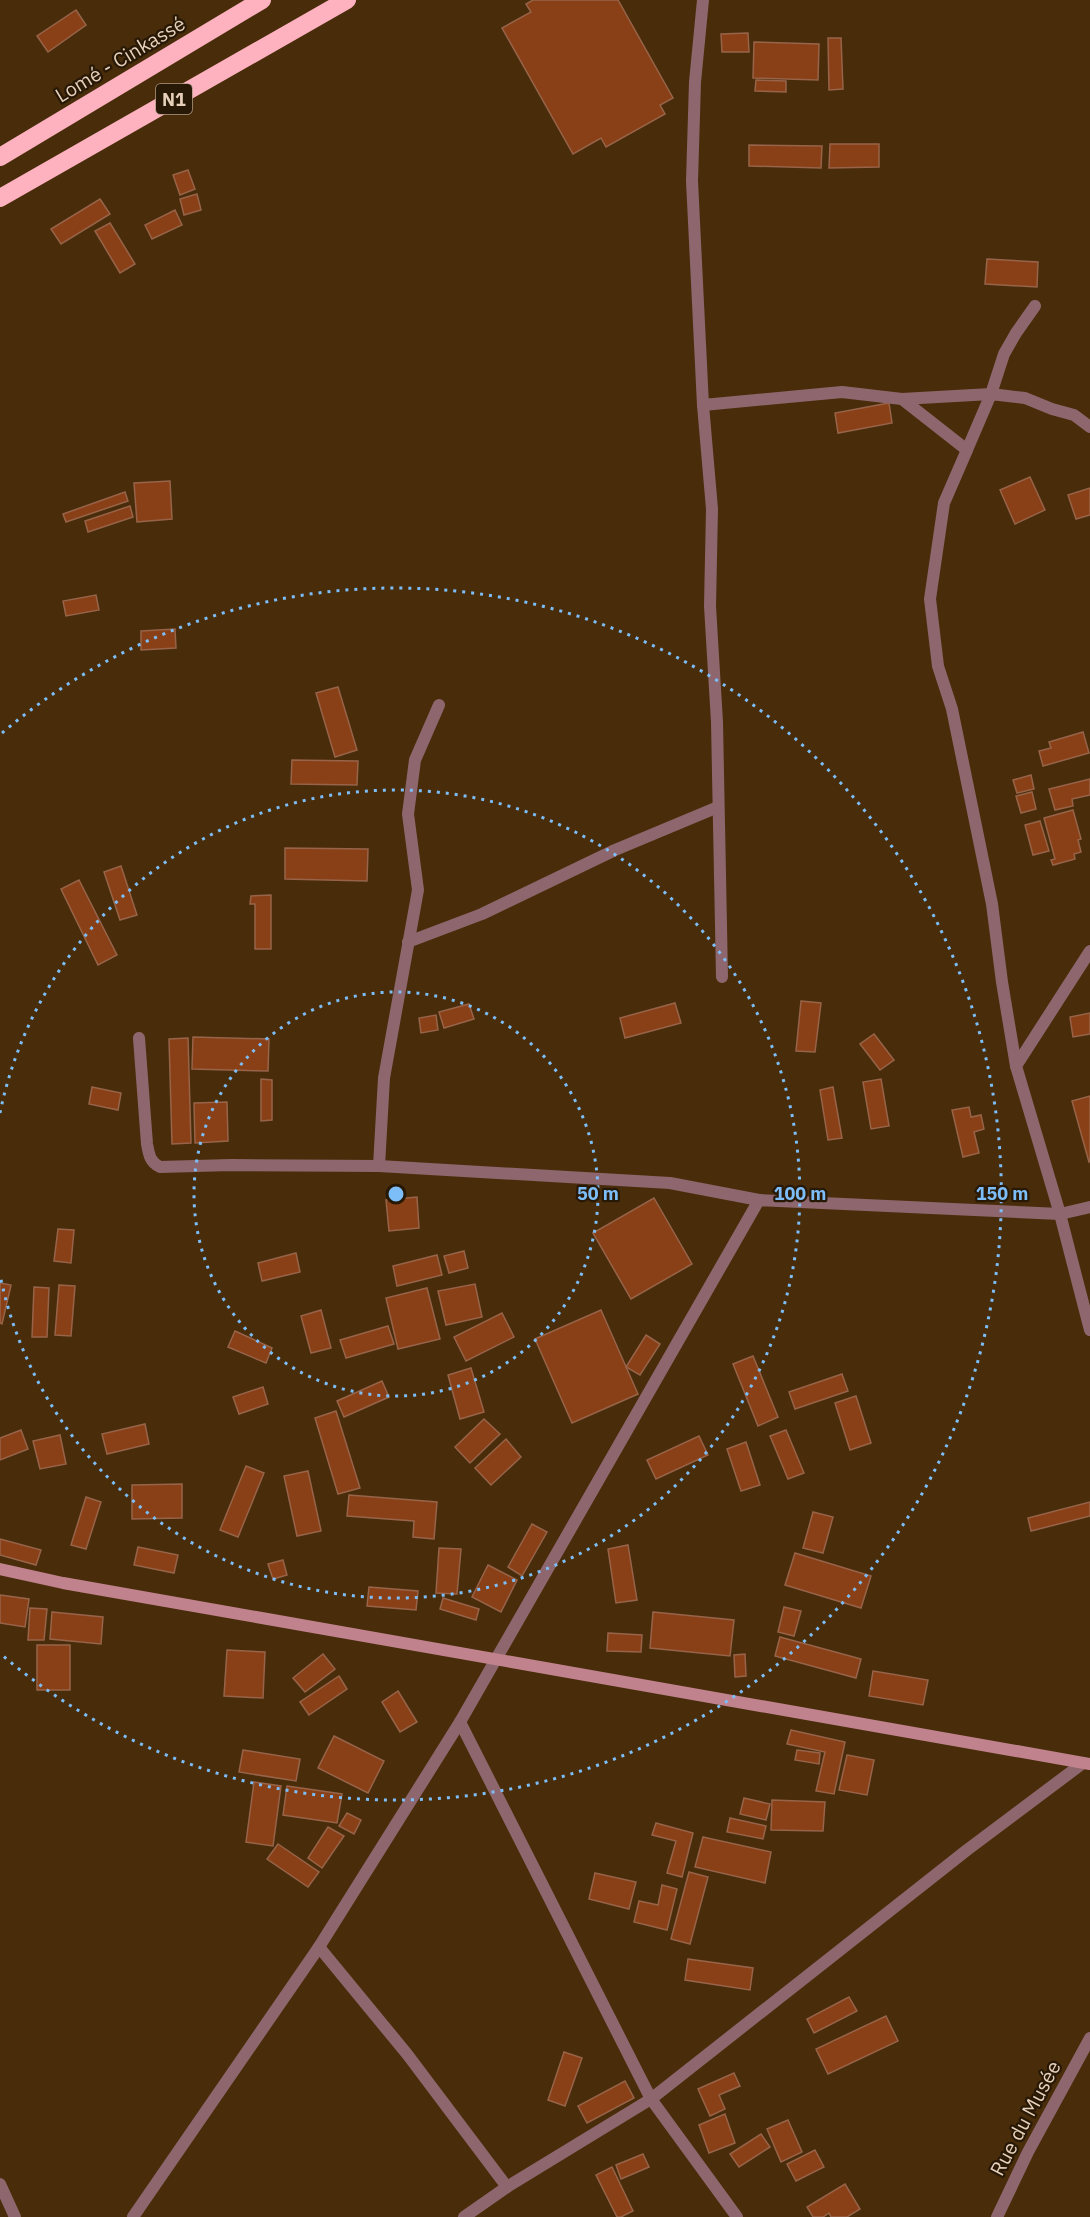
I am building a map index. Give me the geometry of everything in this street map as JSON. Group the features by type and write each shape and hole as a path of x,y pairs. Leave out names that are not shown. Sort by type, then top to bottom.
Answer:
{"highway":[{"name":"Lomé - Cinkassé","path":"0,157 262,0"},
{"name":"N1","path":"0,198 347,0"}],"street":[{"path":"703,0 695,82 692,181 703,405 712,509 710,606 717,722 722,976"},
{"path":"1035,306 1004,354 991,394 944,503 930,599 938,666 952,709 992,904 1016,1066 1060,1214 1090,1330"},
{"path":"703,405 842,392 902,399 991,394 1025,399 1052,410 1074,415 1090,427"},
{"path":"902,399 967,450"},
{"path":"379,1166 384,1078 418,890 408,814 415,760 439,705"},
{"path":"408,942 482,914 615,850 717,807"},
{"path":"1016,1066 1090,951"},
{"path":"139,1038 147,1144 150,1157 154,1164 160,1167 379,1166 670,1183 759,1200 1060,1214 1090,1207"},
{"path":"133,2217 319,1947 460,1722 759,1200"},
{"path":"0,1569 63,1583 1086,1763"},
{"path":"460,1722 651,2100 737,2217"},
{"path":"464,2217 507,2187 651,2100 967,1850 1086,1763"},
{"path":"319,1947 407,2054 507,2187"},
{"name":"Rue du Musée","path":"997,2217 1028,2152 1090,2038"},
{"path":"0,2184 15,2217"}],"building":[{"path":"533,0 618,0 673,98 660,105 665,114 606,147 601,138 573,154 502,28 531,12 526,4"},
{"path":"76,10 86,25 48,52 37,36"},
{"path":"748,33 749,52 722,52 721,34"},
{"path":"828,38 841,38 843,89 829,90"},
{"path":"754,42 819,44 818,80 753,78"},
{"path":"756,80 786,81 786,92 755,91"},
{"path":"830,144 879,144 879,167 829,168"},
{"path":"749,145 822,146 821,168 749,166"},
{"path":"188,170 195,189 180,195 173,175"},
{"path":"197,194 201,210 184,215 180,199"},
{"path":"100,199 110,214 61,244 51,229"},
{"path":"175,210 182,225 152,239 145,225"},
{"path":"110,223 135,264 120,273 95,231"},
{"path":"987,259 1038,262 1037,287 985,284"},
{"path":"889,403 892,423 838,433 835,413"},
{"path":"1030,477 1045,510 1015,524 1000,490"},
{"path":"170,481 172,519 137,522 134,483"},
{"path":"1090,488 1090,515 1076,519 1068,495"},
{"path":"125,492 128,501 66,522 63,514"},
{"path":"130,506 133,517 88,532 85,521"},
{"path":"96,595 99,610 66,616 63,601"},
{"path":"175,629 176,648 141,650 141,631"},
{"path":"338,687 357,750 335,757 316,693"},
{"path":"1083,732 1089,753 1043,766 1039,751 1051,748 1049,742"},
{"path":"292,760 358,761 357,785 291,784"},
{"path":"1031,775 1034,789 1017,793 1013,780"},
{"path":"1090,779 1090,795 1072,799 1073,806 1055,810 1049,789"},
{"path":"1032,792 1036,809 1021,813 1016,796"},
{"path":"1073,810 1081,839 1078,840 1081,852 1074,854 1075,859 1053,865 1051,860 1055,859 1044,818"},
{"path":"1040,821 1049,851 1033,855 1025,825"},
{"path":"285,848 368,849 367,881 285,879"},
{"path":"121,866 137,915 120,920 104,872"},
{"path":"79,880 117,955 98,965 61,889"},
{"path":"271,895 271,949 255,949 255,904 250,904 251,896"},
{"path":"801,1001 821,1003 815,1052 796,1051"},
{"path":"675,1003 681,1023 625,1038 620,1018"},
{"path":"469,1004 474,1019 444,1028 439,1012"},
{"path":"1090,1013 1090,1034 1073,1037 1070,1017"},
{"path":"436,1015 438,1030 421,1033 419,1018"},
{"path":"874,1034 894,1060 880,1070 860,1044"},
{"path":"193,1037 269,1039 268,1071 192,1069"},
{"path":"188,1038 191,1143 172,1144 169,1039"},
{"path":"261,1079 272,1080 272,1120 261,1121"},
{"path":"881,1079 889,1126 871,1129 863,1082"},
{"path":"92,1087 121,1093 118,1110 89,1104"},
{"path":"833,1087 842,1138 828,1140 820,1090"},
{"path":"1090,1096 1090,1161 1089,1162 1072,1101"},
{"path":"227,1102 228,1141 195,1143 194,1103"},
{"path":"969,1107 971,1117 981,1115 984,1129 974,1132 979,1153 963,1157 952,1110"},
{"path":"417,1197 419,1228 389,1231 386,1200"},
{"path":"654,1198 692,1264 631,1299 593,1233"},
{"path":"58,1229 74,1230 71,1263 54,1261"},
{"path":"464,1251 468,1268 449,1273 444,1256"},
{"path":"296,1253 300,1272 262,1281 258,1263"},
{"path":"437,1255 442,1275 397,1286 393,1266"},
{"path":"0,1283 11,1285 2,1324 0,1323"},
{"path":"475,1284 482,1317 446,1325 438,1291"},
{"path":"59,1285 75,1286 71,1336 55,1335"},
{"path":"34,1287 49,1288 47,1337 32,1337"},
{"path":"427,1288 440,1339 398,1349 386,1298"},
{"path":"321,1310 331,1348 311,1353 301,1316"},
{"path":"601,1310 638,1394 572,1423 535,1339"},
{"path":"502,1313 514,1337 466,1361 454,1337"},
{"path":"388,1326 394,1344 346,1358 340,1340"},
{"path":"235,1331 272,1348 266,1363 228,1347"},
{"path":"646,1335 660,1344 640,1375 626,1367"},
{"path":"753,1356 778,1417 758,1426 733,1364"},
{"path":"471,1368 484,1412 460,1419 448,1375"},
{"path":"842,1374 848,1391 795,1409 789,1392"},
{"path":"382,1381 389,1397 344,1417 337,1401"},
{"path":"263,1387 268,1404 239,1414 233,1397"},
{"path":"856,1396 871,1443 850,1450 835,1403"},
{"path":"336,1411 360,1488 338,1494 315,1418"},
{"path":"484,1419 500,1434 470,1463 455,1447"},
{"path":"145,1424 149,1444 107,1454 102,1434"},
{"path":"21,1430 28,1449 0,1460 0,1438"},
{"path":"786,1430 804,1473 788,1479 770,1436"},
{"path":"60,1435 66,1464 40,1469 33,1441"},
{"path":"699,1436 708,1455 656,1479 647,1460"},
{"path":"506,1439 521,1457 491,1485 475,1468"},
{"path":"746,1442 760,1485 741,1491 727,1449"},
{"path":"246,1466 264,1473 238,1537 220,1530"},
{"path":"308,1471 321,1531 297,1536 284,1476"},
{"path":"182,1484 182,1518 132,1519 132,1485"},
{"path":"349,1495 437,1502 434,1539 413,1537 414,1521 347,1516"},
{"path":"86,1497 101,1502 86,1549 71,1545"},
{"path":"1090,1502 1090,1516 1031,1531 1028,1518"},
{"path":"813,1512 833,1517 823,1553 803,1548"},
{"path":"532,1524 547,1532 522,1576 508,1567"},
{"path":"0,1539 41,1550 36,1565 0,1555"},
{"path":"628,1545 637,1600 616,1603 608,1549"},
{"path":"138,1547 178,1555 174,1573 134,1565"},
{"path":"439,1548 461,1549 457,1594 436,1593"},
{"path":"795,1553 871,1576 861,1608 785,1585"},
{"path":"283,1560 287,1575 273,1579 268,1564"},
{"path":"488,1565 517,1580 501,1612 472,1597"},
{"path":"369,1587 418,1591 416,1610 367,1606"},
{"path":"0,1595 29,1599 25,1627 0,1623"},
{"path":"443,1598 479,1609 476,1620 440,1609"},
{"path":"784,1607 801,1611 794,1636 778,1632"},
{"path":"30,1608 47,1609 44,1640 28,1640"},
{"path":"52,1612 103,1617 101,1644 50,1639"},
{"path":"653,1612 734,1620 730,1656 650,1648"},
{"path":"608,1633 642,1635 641,1652 607,1651"},
{"path":"780,1637 861,1659 856,1678 775,1656"},
{"path":"37,1645 70,1645 70,1690 37,1690"},
{"path":"227,1650 265,1652 263,1698 224,1696"},
{"path":"323,1654 335,1669 305,1692 293,1678"},
{"path":"745,1654 746,1676 735,1677 734,1655"},
{"path":"873,1671 928,1680 923,1705 869,1696"},
{"path":"339,1676 347,1689 309,1715 300,1702"},
{"path":"398,1691 417,1722 400,1732 382,1702"},
{"path":"791,1730 845,1742 834,1794 816,1791 825,1752 787,1744"},
{"path":"334,1736 384,1761 368,1793 318,1768"},
{"path":"243,1750 300,1759 296,1781 239,1772"},
{"path":"797,1750 820,1753 819,1764 795,1760"},
{"path":"847,1755 874,1760 867,1795 839,1790"},
{"path":"254,1782 281,1786 273,1846 246,1842"},
{"path":"287,1786 342,1794 337,1823 283,1815"},
{"path":"744,1798 770,1804 766,1820 740,1814"},
{"path":"772,1800 825,1802 823,1831 771,1830"},
{"path":"347,1813 361,1820 354,1834 339,1826"},
{"path":"730,1818 766,1826 763,1839 727,1832"},
{"path":"656,1823 693,1833 682,1877 667,1873 676,1841 652,1835"},
{"path":"328,1827 344,1836 322,1868 308,1858"},
{"path":"703,1837 771,1852 765,1883 695,1867"},
{"path":"278,1844 319,1872 308,1887 267,1859"},
{"path":"689,1872 708,1877 690,1944 671,1939"},
{"path":"595,1873 636,1882 629,1909 589,1899"},
{"path":"662,1885 677,1889 667,1930 634,1922 639,1901 658,1905"},
{"path":"688,1959 753,1968 750,1990 685,1980"},
{"path":"849,1997 857,2011 814,2033 807,2019"},
{"path":"886,2016 898,2041 828,2074 816,2049"},
{"path":"564,2052 582,2058 565,2106 548,2100"},
{"path":"734,2073 740,2086 719,2095 725,2109 710,2116 698,2089"},
{"path":"625,2081 634,2098 587,2123 578,2106"},
{"path":"725,2114 735,2143 709,2153 699,2125"},
{"path":"788,2120 802,2152 781,2162 767,2129"},
{"path":"761,2134 770,2147 739,2167 730,2154"},
{"path":"815,2150 824,2167 796,2181 787,2164"},
{"path":"643,2154 649,2167 621,2179 616,2165"},
{"path":"612,2167 633,2211 621,2217 617,2217 596,2175"},
{"path":"845,2184 860,2209 847,2217 831,2217 829,2213 823,2217 813,2217 807,2207"}]}
